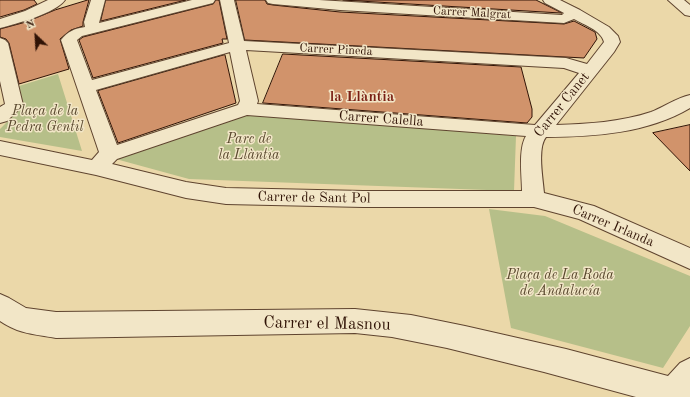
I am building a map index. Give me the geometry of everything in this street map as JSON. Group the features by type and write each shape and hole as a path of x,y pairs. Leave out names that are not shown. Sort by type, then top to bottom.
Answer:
{"street":[{"path":"0,24 44,9 58,0"},
{"path":"85,31 91,22 98,0"},
{"path":"103,161 86,87 69,40 71,37 85,31 208,0"},
{"path":"227,0 249,101 246,109"},
{"name":"Carrer Malgrat","path":"272,0 340,6 564,19 575,13"},
{"path":"550,0 575,13"},
{"name":"Carrer Canet","path":"534,199 531,163 533,140 608,49 612,42 610,36 604,30 575,13"},
{"path":"0,43 14,105 0,117"},
{"name":"Carrer Pineda","path":"86,87 237,45 566,63 590,71"},
{"name":"Carrer Calella","path":"103,161 246,109 540,131 567,131 636,122 662,113 690,100"},
{"name":"Carrer de Sant Pol","path":"0,148 103,161 186,190 226,196 363,199 534,199"},
{"name":"Carrer Irlanda","path":"534,199 586,212 690,259"},
{"name":"Carrer el Masnou","path":"0,306 21,320 56,325 355,320 390,323 463,338 678,390"}],"green space":[{"name":"Plaça de la Pedra Gentil","path":"58,74 82,151 0,137 0,129 23,106 19,86"},
{"name":"Parc de la Llàntia","path":"245,113 516,136 514,191 189,179 112,158"},
{"name":"Plaça de La Roda de Andalucía","path":"489,209 545,216 690,276 690,326 663,368 511,328"}],"building":[{"path":"0,0 34,0 37,4 24,10 0,17"},
{"path":"89,0 83,26 71,30 60,39 69,69 19,84 9,43 6,39 0,37 0,29 26,22 55,10"},
{"path":"106,0 186,0 101,21"},
{"path":"216,0 219,0 227,39 222,39 223,43 93,78 79,40 83,37 213,4"},
{"path":"236,0 265,0 267,4 273,5 340,12 564,24 574,21 595,32 597,39 584,58 245,40"},
{"path":"343,0 536,0 562,13 561,13"},
{"path":"283,54 521,67 532,109 532,117 527,123 263,103"},
{"path":"225,55 236,103 118,143 98,91"},
{"path":"690,125 690,171 653,133"}],"district":[{"name":"la Llàntia","path":"362,97"}]}
